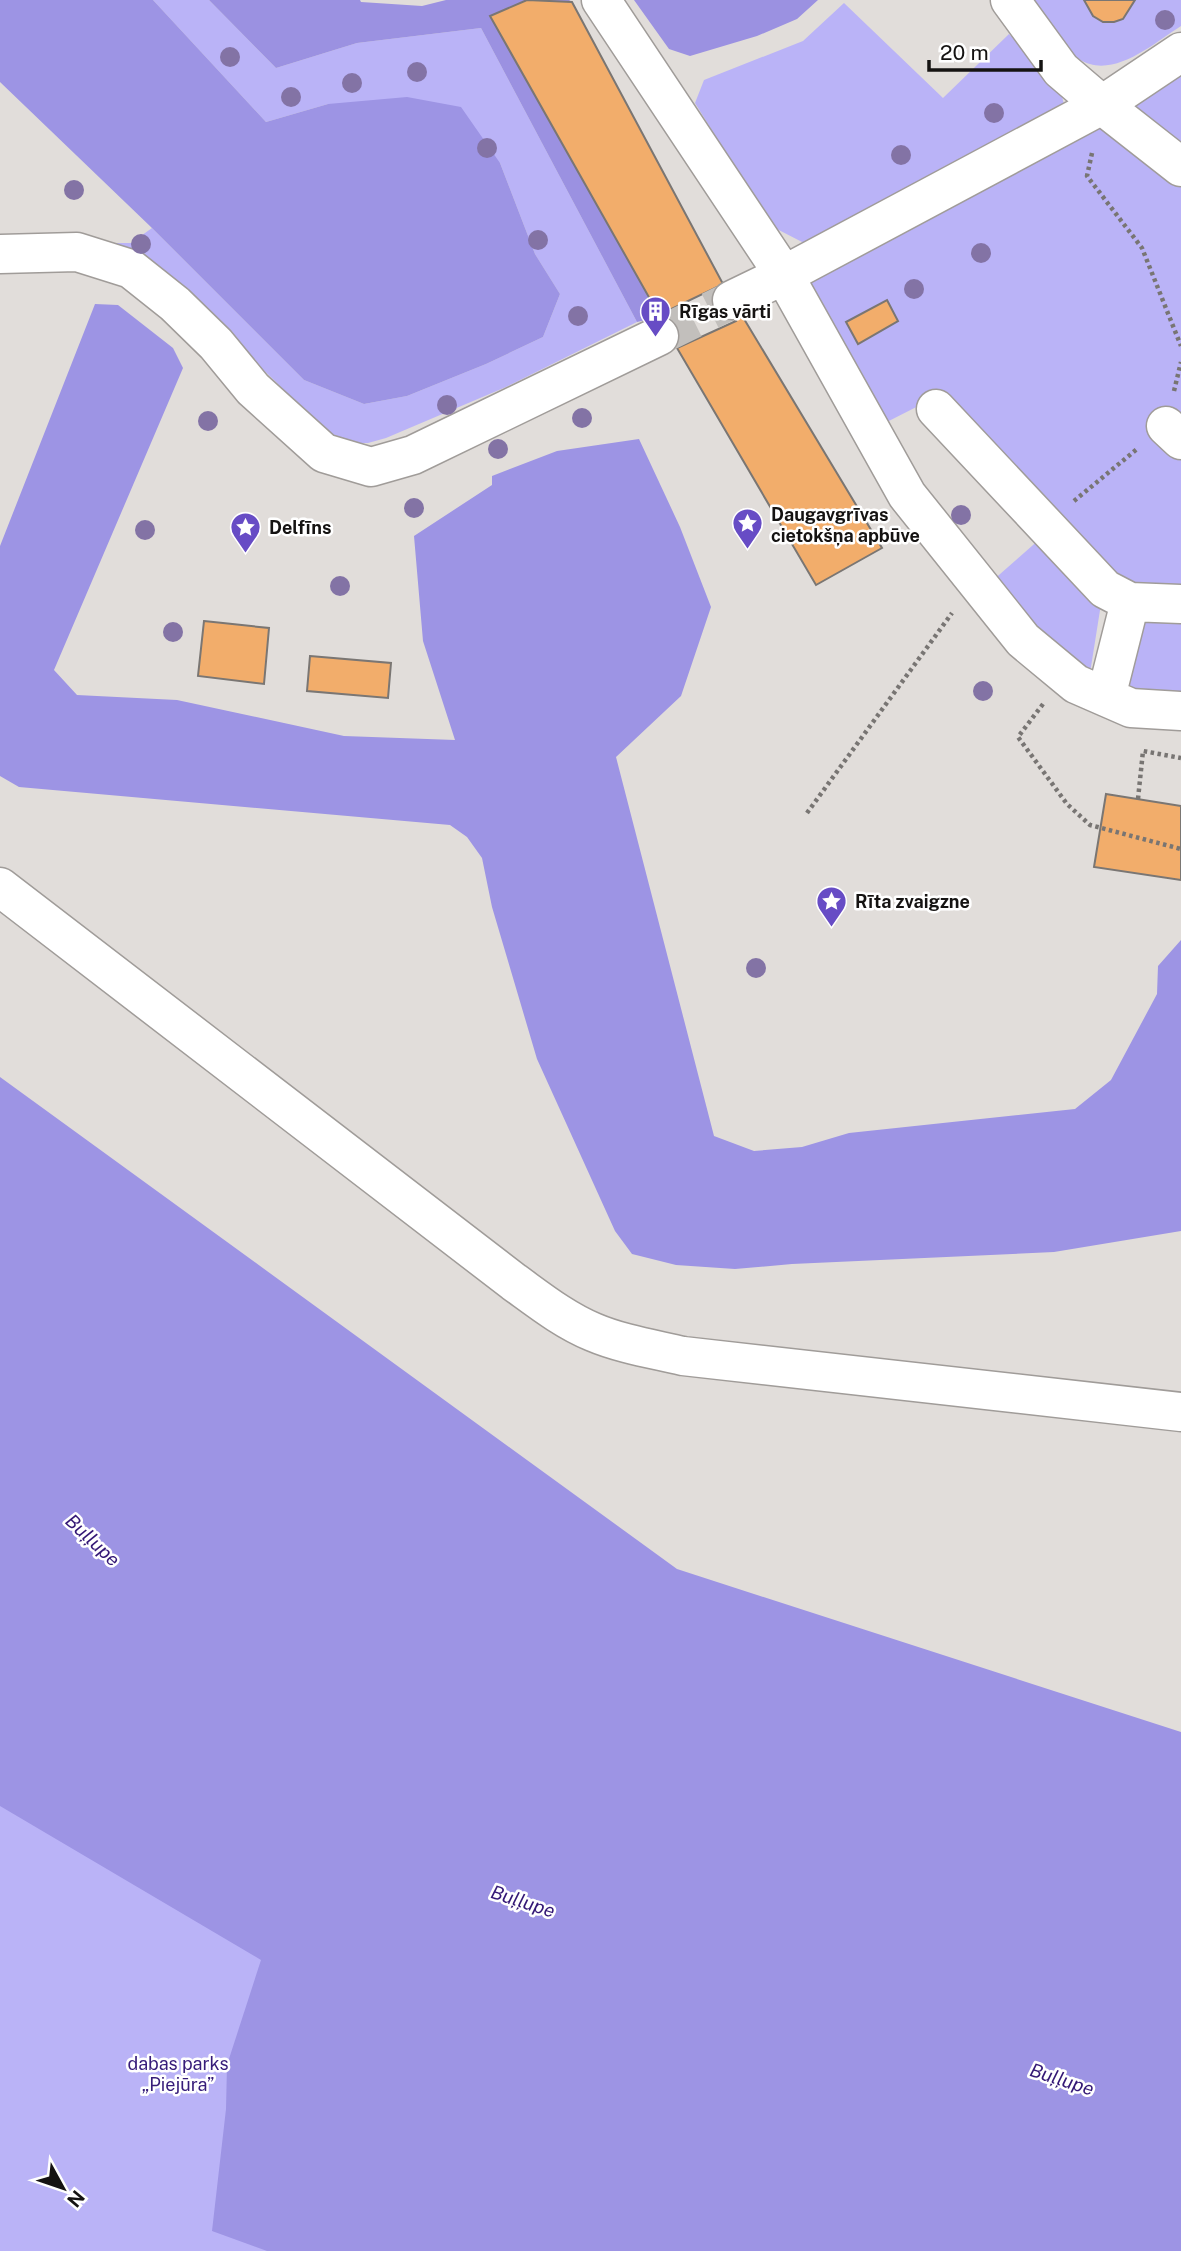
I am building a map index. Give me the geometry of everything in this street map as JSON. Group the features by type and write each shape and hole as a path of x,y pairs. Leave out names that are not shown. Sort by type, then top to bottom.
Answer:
{"lane":[{"path":"601,0 784,275 908,495 1023,640 1076,684 1131,708 1181,711"},
{"path":"1010,0 1061,70 1181,167"},
{"path":"732,300 784,275 1102,105 1181,52"},
{"path":"0,254 77,252 131,269 175,304 216,344 253,389 324,453 371,467 413,456 659,336"},
{"path":"936,409 1105,589 1130,602 1181,604"},
{"path":"1106,697 1130,602"},
{"path":"0,887 514,1282 558,1313 593,1332 631,1345 683,1356 1181,1412"}],"path":[{"path":"1102,105 1087,176 1142,248 1181,346"},
{"path":"1055,666 1043,704 1018,737 1068,804 1090,825 1181,849"},
{"path":"1138,799 1143,751 1181,758"}],"green space":[{"path":"153,0 209,0 276,68 357,43 481,28 637,322 506,387 386,438 368,443 350,443 321,429 208,317 94,243 131,243 152,228 304,380 364,404 407,396 543,337 560,294 535,254 500,163 328,104 266,122"},
{"path":"1023,0 1181,0 1181,26 1146,50 1119,63 1092,65 1064,47"},
{"path":"844,3 943,98 1009,34 1060,87 1064,105 806,244 771,226 695,103 704,80 803,41"},
{"path":"1181,63 1181,155 1132,117 1141,90"},
{"path":"1092,122 1181,176 1181,695 1118,692 1108,583 936,397 879,426 804,295 813,271"},
{"path":"1041,538 1101,604 1090,673 1079,679 991,582"},
{"name":"dabas parks „Piejūra”","path":"0,1775 927,2251 0,2251"}],"shaded area":[{"path":"209,0 360,0 422,6 446,0 569,0 723,284 650,319 637,322 481,28 357,43 276,68"},
{"path":"634,0 818,0 797,19 757,36 690,56 669,49"}],"water":[{"path":"0,0 153,0 266,122 328,104 407,97 461,107 500,163 535,254 560,294 543,337 407,396 364,404 304,380 152,228 0,82"},
{"path":"95,304 118,305 173,348 183,368 54,670 77,695 177,700 344,736 455,740 423,641 414,536 492,485 492,476 557,451 639,439 680,527 711,607 681,696 616,757 714,1136 754,1151 802,1147 849,1133 1075,1109 1111,1080 1157,994 1158,966 1181,940 1181,1231 1054,1252 735,1269 676,1265 632,1254 615,1231 537,1059 492,907 482,858 467,837 450,825 19,787 0,776 0,546"},
{"name":"Buļļupe","path":"0,1077 677,1569 1181,1732 1181,2251 267,2251 212,2231 226,2109 227,2065 261,1960 0,1806"}],"building":[{"path":"527,0 572,2 723,284 882,548 816,585 677,348 736,321 717,287 659,315 490,16"},
{"path":"1084,0 1135,0 1123,19 1103,22 1093,16"},
{"path":"887,300 898,321 858,344 846,322"},
{"path":"204,621 269,628 264,684 198,676"},
{"path":"310,656 391,663 388,698 307,691"},
{"path":"1106,794 1181,806 1181,880 1094,867"}],"tunnel":[{"path":"659,336 732,300"}],"place":[{"name":"Rīgas vārti","path":"656,338"},
{"name":"Daugavgrīvas cietokšņa apbūve","path":"748,551"},
{"name":"Delfīns","path":"246,554"},
{"name":"Rīta zvaigzne","path":"832,928"}]}
